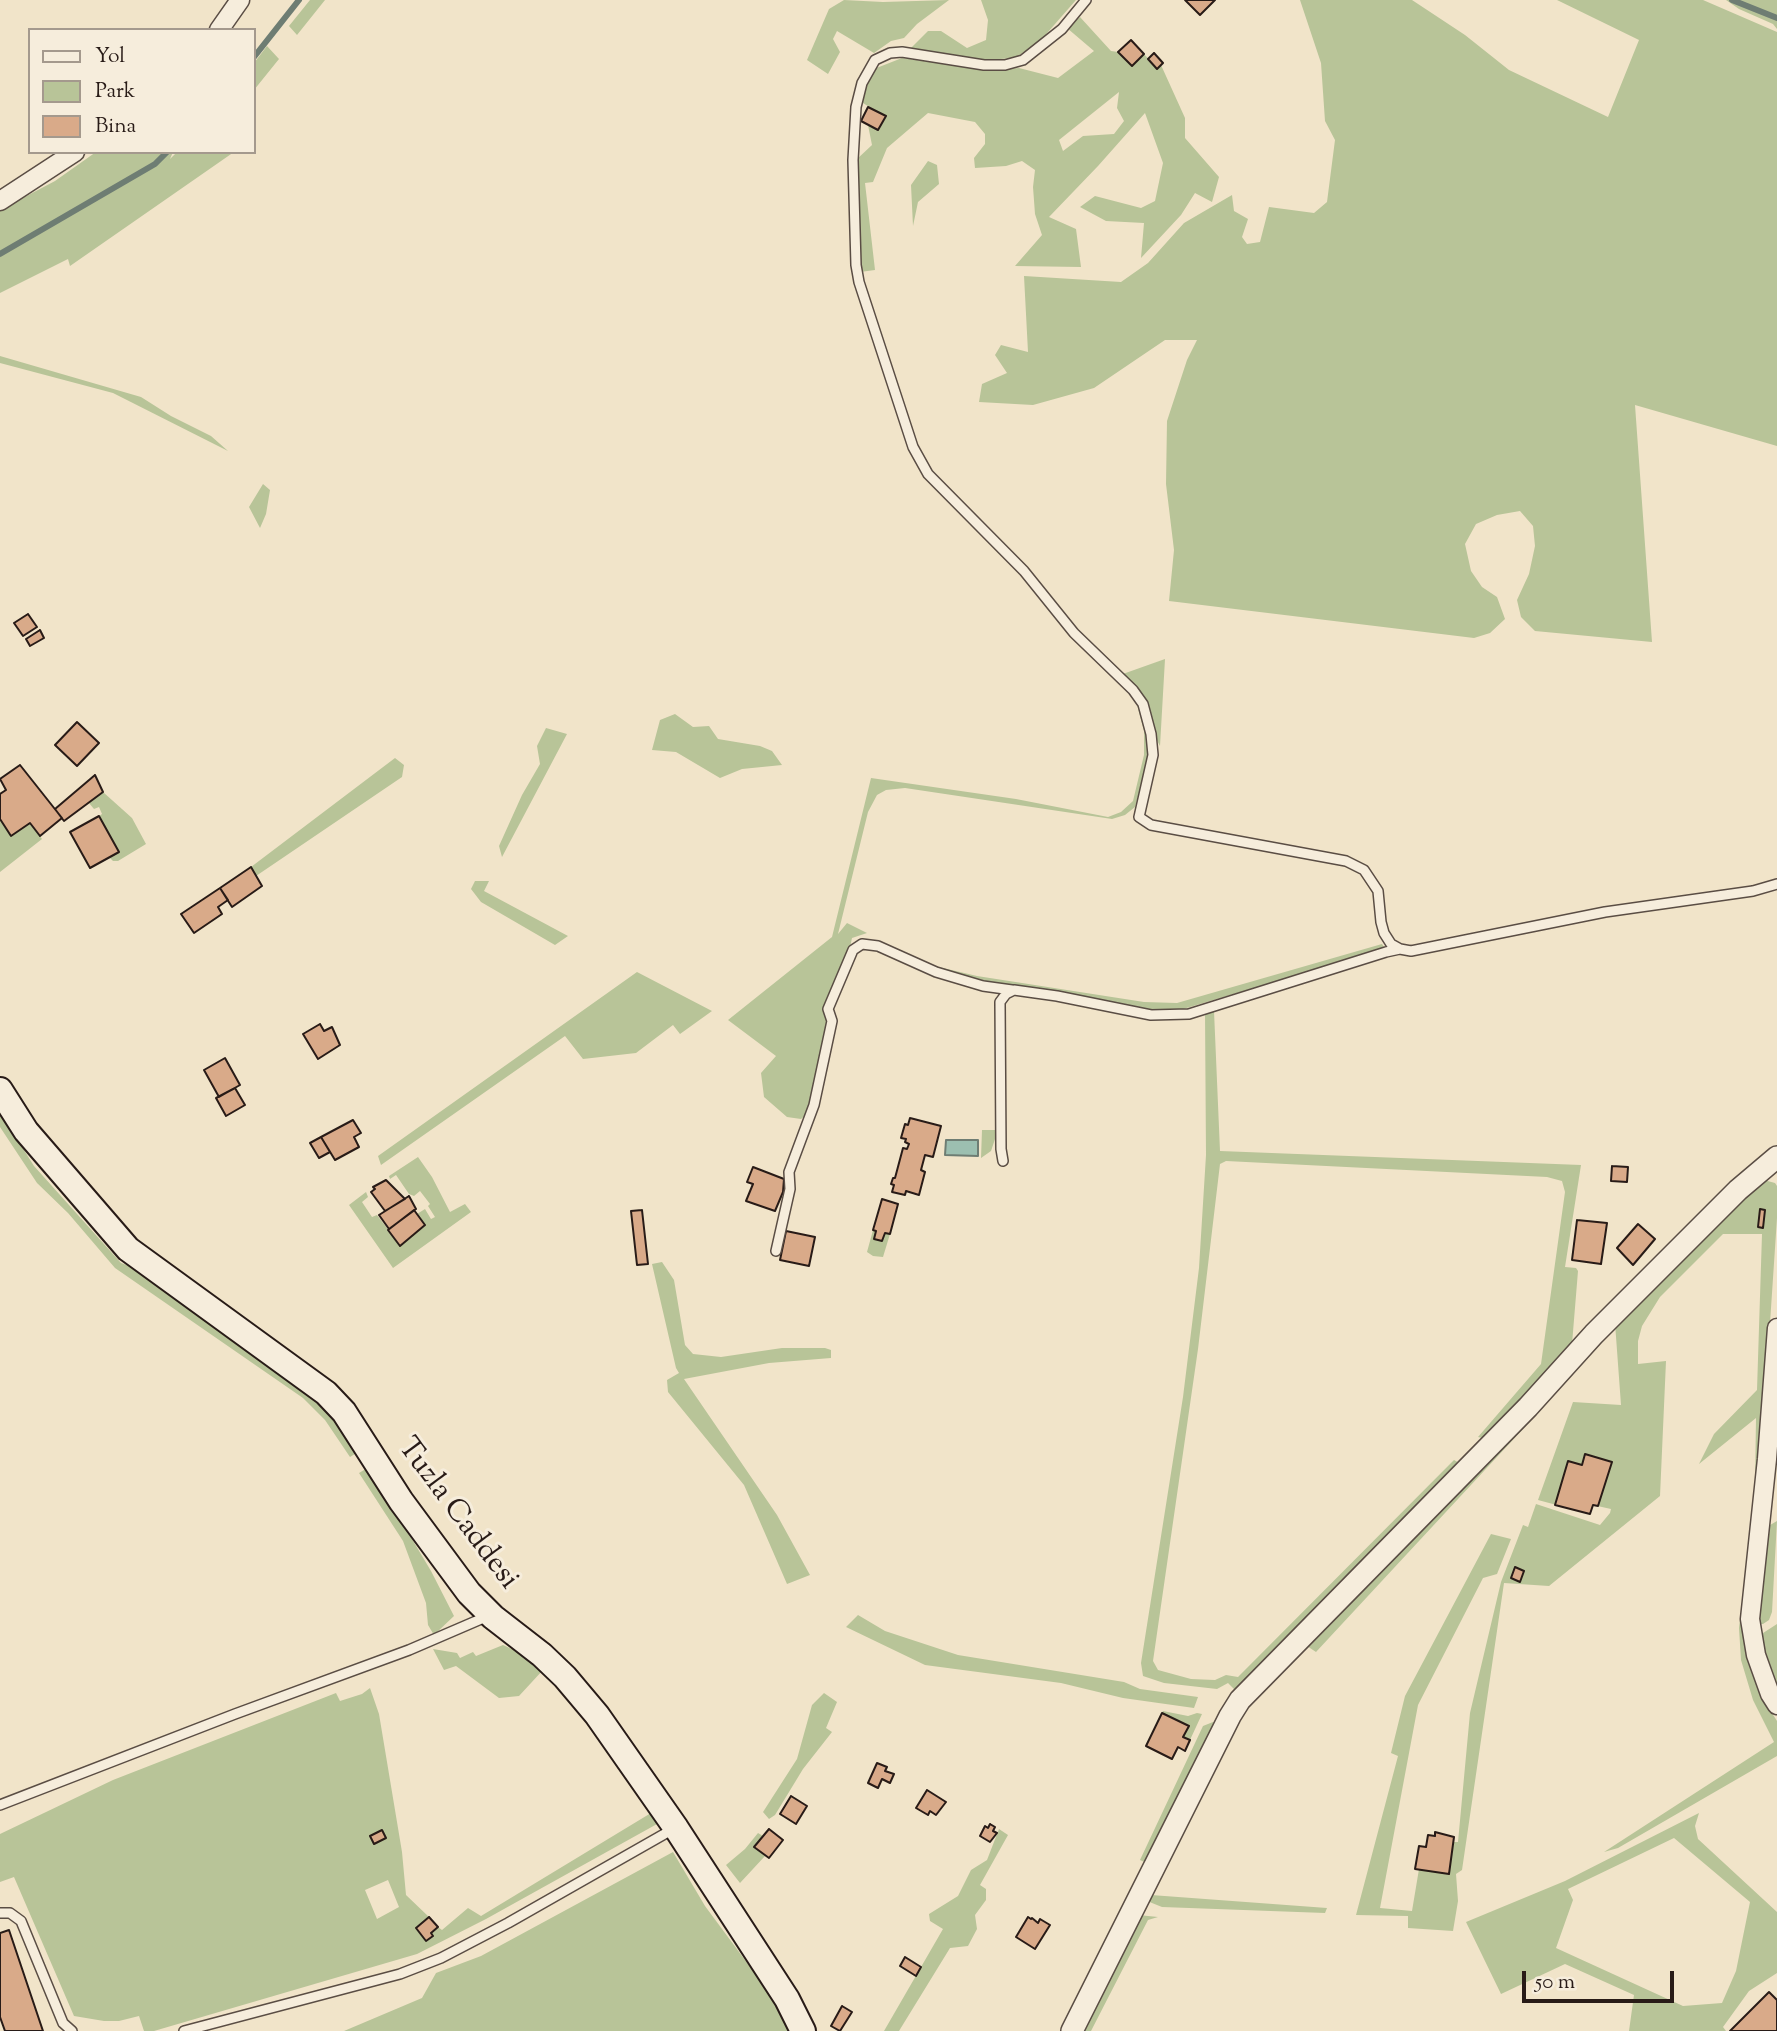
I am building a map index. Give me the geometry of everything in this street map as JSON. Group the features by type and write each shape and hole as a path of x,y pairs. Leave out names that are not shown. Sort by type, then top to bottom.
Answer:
{"main road":[{"name":"Tuzla Caddesi","path":"0,1090 26,1131 128,1249 326,1393 344,1412 401,1501 445,1563 491,1615 542,1655 582,1695 676,1828 782,1991 803,2031"}],"street":[{"path":"220,28 240,0"},
{"path":"0,201 72,154"},
{"path":"1072,2031 1240,1700 1518,1416 1603,1325 1738,1190 1777,1159"},
{"path":"1777,1328 1767,1459 1749,1619 1756,1655 1770,1694 1777,1705"}],"lane":[{"path":"1086,0 1062,29 1023,60 1005,65 984,65 902,52 890,53 875,60 862,83 856,107 853,160 856,265 859,282 909,435 928,474 1024,572 1074,633 1133,690 1143,704 1153,755 1139,817 1151,825 1346,862 1364,870 1378,891 1384,933 1391,944 1411,951 1605,912 1753,891 1777,884"},
{"path":"776,1251 790,1189 789,1172 814,1105 832,1021 828,1009 853,950 862,944 878,946 936,972 984,986 1101,1003 1151,1015 1189,1014 1400,949"},
{"path":"1003,1161 1000,1002 1002,997 1014,990"},
{"path":"0,1805 409,1650 491,1615"},
{"path":"184,2031 400,1974 441,1958 676,1828"},
{"path":"0,1913 10,1913 21,1921 63,2023 72,2031"}],"green space":[{"path":"310,0 325,0 297,35 289,26"},
{"path":"844,0 949,0 917,24 904,38 891,41 874,53 837,31 833,39 840,52 828,74 807,60 829,9"},
{"path":"981,0 1076,0 1041,40 1015,58 955,58 909,50 928,31 941,31 967,48 986,40 988,20"},
{"path":"1300,0 1412,0 1465,35 1509,70 1608,117 1639,40 1557,0 1703,0 1777,32 1777,446 1635,405 1652,642 1535,631 1521,617 1517,600 1529,574 1535,546 1533,526 1520,511 1497,515 1476,524 1465,544 1471,571 1482,587 1497,597 1505,619 1490,633 1474,638 1169,601 1174,550 1166,484 1167,421 1187,360 1197,340 1165,340 1094,388 1033,405 979,402 982,384 1007,373 995,355 1001,345 1028,352 1024,276 1121,282 1148,263 1184,223 1232,195 1234,211 1248,219 1242,237 1247,244 1260,242 1269,207 1314,213 1327,202 1335,140 1325,121 1321,63"},
{"path":"1726,0 1777,0 1777,29 1773,24 1739,9"},
{"path":"1080,17 1111,51 1118,52 1132,66 1144,54 1157,68 1161,65 1185,118 1185,138 1219,177 1212,202 1195,193 1181,215 1141,258 1144,223 1106,221 1080,207 1095,196 1141,208 1155,201 1163,163 1145,113 1049,217 1076,229 1081,267 1015,266 1042,235 1035,214 1035,170 1022,161 1006,166 975,168 974,158 985,144 985,134 975,122 928,113 887,148 873,182 865,183 875,270 860,272 856,160 872,145 868,125 878,130 885,117 863,103 863,90 874,69 902,58 989,70 1019,68 1058,78 1094,51 1067,28","holes":["1119,92 1117,108 1124,121 1114,134 1083,136 1063,151 1059,140"]},
{"path":"267,46 279,59 256,88 256,60"},
{"path":"93,154 172,154 170,159 175,154 231,154 70,266 68,259 0,293 0,210 55,181"},
{"path":"928,161 937,165 939,184 918,202 913,226 911,185"},
{"path":"0,356 141,397 211,436 228,451 113,393 0,363"},
{"path":"263,484 270,490 266,514 260,528 249,507"},
{"path":"1165,659 1160,746 1152,731 1146,705 1120,675"},
{"path":"1136,701 1142,710 1149,742 1149,758 1135,807 1125,815 1112,819 905,788 886,790 877,795 868,812 838,934 847,923 867,933 852,938 849,952 823,1012 829,1021 811,1111 801,1119 787,1117 764,1097 761,1073 776,1056 728,1020 832,937 871,778 1016,799 1108,817 1121,812 1133,801 1144,755 1144,731"},
{"path":"675,714 693,727 709,726 718,739 760,746 772,751 782,765 742,769 720,778 676,752 652,750 660,720"},
{"path":"546,728 567,734 502,857 499,846 522,795 540,764 537,746"},
{"path":"395,758 404,765 402,777 256,876 251,867"},
{"path":"103,792 132,818 146,844 118,861 109,857 118,852 99,816 102,814 99,807 94,809 89,803"},
{"path":"0,819 11,835 30,823 42,839 0,872"},
{"path":"475,881 489,881 484,891 568,936 555,945 481,902 471,889"},
{"path":"1382,944 1385,949 1173,1012 1155,1012 1077,995 982,984 926,964 977,976 1144,1002 1177,1003"},
{"path":"637,972 712,1011 680,1034 673,1025 636,1053 583,1059 565,1036 381,1165 378,1156"},
{"path":"1214,1011 1220,1151 1581,1165 1565,1267 1576,1268 1578,1271 1572,1344 1487,1439 1478,1437 1541,1364 1565,1192 1562,1181 1547,1177 1226,1161 1220,1164 1198,1349 1153,1661 1158,1670 1191,1679 1215,1680 1226,1675 1238,1677 1454,1460 1463,1465 1238,1693 1228,1683 1217,1689 1164,1683 1143,1676 1141,1663 1183,1397 1199,1268 1206,1155 1205,1013"},
{"path":"0,1112 34,1166 121,1263 135,1268 333,1411 358,1452 350,1457 325,1420 303,1398 115,1268 68,1213 37,1183 0,1127"},
{"path":"982,1130 998,1130 991,1151 981,1158"},
{"path":"418,1157 450,1212 465,1204 471,1212 393,1268 349,1205 366,1192 368,1197 362,1202 372,1217 377,1215 400,1245 417,1214 425,1209 431,1219 435,1217 428,1206 430,1204 420,1191 414,1196 409,1194 396,1175 390,1179 389,1176"},
{"path":"1764,1180 1777,1186 1777,1218 1762,1443 1755,1486 1756,1418 1699,1464 1714,1434 1757,1390 1762,1234 1723,1234 1660,1297 1642,1326 1638,1341 1638,1364 1666,1361 1660,1496 1549,1586 1504,1583 1462,1870 1456,1874 1458,1901 1453,1931 1408,1928 1408,1916 1356,1915 1398,1756 1391,1753 1405,1696 1491,1534 1511,1539 1497,1574 1483,1578 1418,1705 1380,1908 1412,1911 1419,1869 1449,1873 1454,1842 1458,1842 1470,1713 1501,1582 1523,1525 1528,1527 1536,1504 1600,1525 1610,1513 1611,1509 1593,1505 1590,1514 1538,1500 1573,1402 1621,1405 1615,1323 1744,1193"},
{"path":"873,1230 876,1231 874,1239 882,1241 885,1233 890,1234 883,1257 867,1252"},
{"path":"662,1262 674,1280 685,1345 693,1354 721,1357 782,1348 831,1350 831,1358 769,1363 684,1379 777,1515 810,1575 787,1584 744,1485 668,1392 667,1380 679,1373 652,1264"},
{"path":"1542,1399 1548,1402 1316,1652 1304,1644"},
{"path":"369,1467 431,1571 454,1616 434,1635 428,1625 426,1603 403,1541 359,1473"},
{"path":"1777,1521 1772,1612 1769,1620 1756,1624 1765,1528"},
{"path":"1744,1586 1750,1667 1765,1702 1777,1721 1777,1756 1618,1848 1604,1852 1774,1742 1753,1700 1741,1660 1739,1628"},
{"path":"858,1615 885,1631 958,1655 1124,1682 1140,1689 1198,1697 1194,1708 1123,1698 1061,1683 925,1665 846,1627"},
{"path":"1777,1624 1777,1689 1760,1635"},
{"path":"503,1645 525,1655 543,1670 519,1696 499,1698 456,1666 444,1670 433,1649 457,1653 460,1658 473,1652 476,1656"},
{"path":"370,1688 379,1714 402,1852 406,1895 429,1917 416,1928 426,1941 438,1927 442,1930 468,1908 481,1916 651,1813 657,1824 417,1954 154,2031 144,2031 139,2016 119,2021 104,2021 74,2016 14,1877 0,1882 0,1834 113,1780 336,1693 340,1701 362,1694","holes":["388,1880 399,1907 377,1919 365,1890"]},
{"path":"824,1693 837,1702 826,1728 832,1732 803,1769 775,1815 769,1819 763,1812 797,1759 812,1705"},
{"path":"1163,1711 1188,1716 1202,1714 1190,1740 1183,1737 1188,1726 1162,1713"},
{"path":"1213,1722 1218,1728 1149,1864 1140,1860 1203,1726"},
{"path":"1699,1813 1695,1826 1698,1839 1777,1912 1777,1973 1749,1991 1723,2027 1726,2031 1629,2031 1634,1995 1565,1964 1501,1994 1466,1922 1565,1881","holes":["1674,1838 1750,1902 1736,1971 1722,2003 1683,2006 1556,1948 1573,1900 1568,1889"]},
{"path":"999,1829 1008,1835 980,1885 986,1889 986,1900 975,1915 977,1929 968,1946 950,1948 899,2031 884,2031 943,1929 930,1921 929,1914 958,1896 971,1870 987,1860"},
{"path":"758,1833 763,1836 755,1847 765,1856 740,1883 726,1865 745,1849"},
{"path":"673,1852 705,1906 779,2006 791,2031 344,2031 422,1998 436,1973 481,1956"},
{"path":"1151,1895 1327,1908 1325,1913 1162,1907 1147,1901"},
{"path":"1138,1915 1158,1917 1148,1920 1091,2031 1080,2031"}],"shaded area":[{"path":"946,1140 978,1140 978,1156 945,1155"}],"building":[{"path":"1185,0 1215,0 1200,15"},
{"path":"1131,40 1144,54 1132,66 1118,52"},
{"path":"1154,53 1163,63 1157,69 1148,59"},
{"path":"868,107 886,116 878,130 861,121"},
{"path":"28,614 37,627 23,636 14,623"},
{"path":"40,630 44,638 30,646 26,639"},
{"path":"77,722 99,743 77,766 55,745"},
{"path":"20,765 62,818 40,836 30,823 11,836 0,819 0,794 6,790 0,779"},
{"path":"95,775 103,792 64,821 55,809"},
{"path":"99,816 119,852 90,868 70,832"},
{"path":"251,867 262,886 232,907 220,888"},
{"path":"220,888 228,900 218,907 222,914 194,933 181,914"},
{"path":"320,1024 324,1031 332,1027 340,1045 318,1059 303,1034"},
{"path":"225,1058 240,1085 219,1097 204,1070"},
{"path":"235,1088 245,1105 226,1116 216,1098"},
{"path":"910,1118 941,1126 933,1157 925,1155 921,1170 925,1172 919,1195 906,1191 905,1195 892,1192 894,1185 891,1184 903,1148 907,1149 909,1144 905,1142 906,1139 901,1138"},
{"path":"353,1120 361,1133 354,1137 359,1147 335,1160 321,1137"},
{"path":"321,1137 330,1152 319,1158 310,1143"},
{"path":"1612,1166 1628,1167 1627,1182 1611,1181"},
{"path":"753,1167 784,1179 783,1192 775,1211 746,1201 753,1184 747,1182"},
{"path":"386,1180 405,1199 385,1211 371,1192 375,1189 373,1187"},
{"path":"409,1196 416,1209 389,1229 379,1215"},
{"path":"882,1199 898,1204 890,1234 885,1233 882,1241 874,1239 876,1231 873,1230"},
{"path":"1760,1209 1765,1210 1763,1228 1758,1227"},
{"path":"414,1210 425,1225 400,1246 388,1230"},
{"path":"642,1210 648,1264 637,1265 631,1211"},
{"path":"1577,1220 1607,1223 1601,1264 1572,1260"},
{"path":"1638,1224 1655,1239 1633,1265 1617,1248"},
{"path":"786,1231 815,1237 809,1266 780,1260"},
{"path":"1585,1454 1612,1462 1598,1506 1593,1505 1590,1514 1555,1505 1568,1461 1582,1465"},
{"path":"1515,1567 1524,1571 1520,1582 1511,1578"},
{"path":"1162,1713 1189,1726 1183,1737 1190,1740 1185,1751 1178,1747 1172,1759 1146,1746"},
{"path":"877,1763 887,1767 885,1771 894,1774 890,1783 882,1779 878,1788 868,1783"},
{"path":"927,1790 946,1802 936,1815 930,1811 928,1815 916,1808"},
{"path":"791,1796 807,1806 796,1824 780,1814"},
{"path":"990,1824 995,1827 993,1831 997,1833 990,1842 980,1836 985,1826 988,1828"},
{"path":"769,1829 783,1840 769,1858 754,1847"},
{"path":"382,1830 386,1838 374,1844 370,1836"},
{"path":"1435,1832 1454,1837 1449,1874 1415,1869 1419,1846 1426,1847 1428,1835 1435,1836"},
{"path":"429,1917 438,1927 426,1941 416,1928"},
{"path":"1028,1917 1038,1923 1040,1919 1050,1925 1035,1949 1016,1937"},
{"path":"9,1930 43,2031 5,2031 0,2017 0,1933"},
{"path":"905,1957 921,1967 916,1976 900,1966"},
{"path":"1769,1992 1777,2000 1777,2031 1730,2031"},
{"path":"842,2006 852,2012 840,2031 831,2026"}],"waterway":[{"path":"256,54 299,0"},
{"path":"1732,0 1777,18"},
{"path":"0,254 155,164 165,154"}]}
